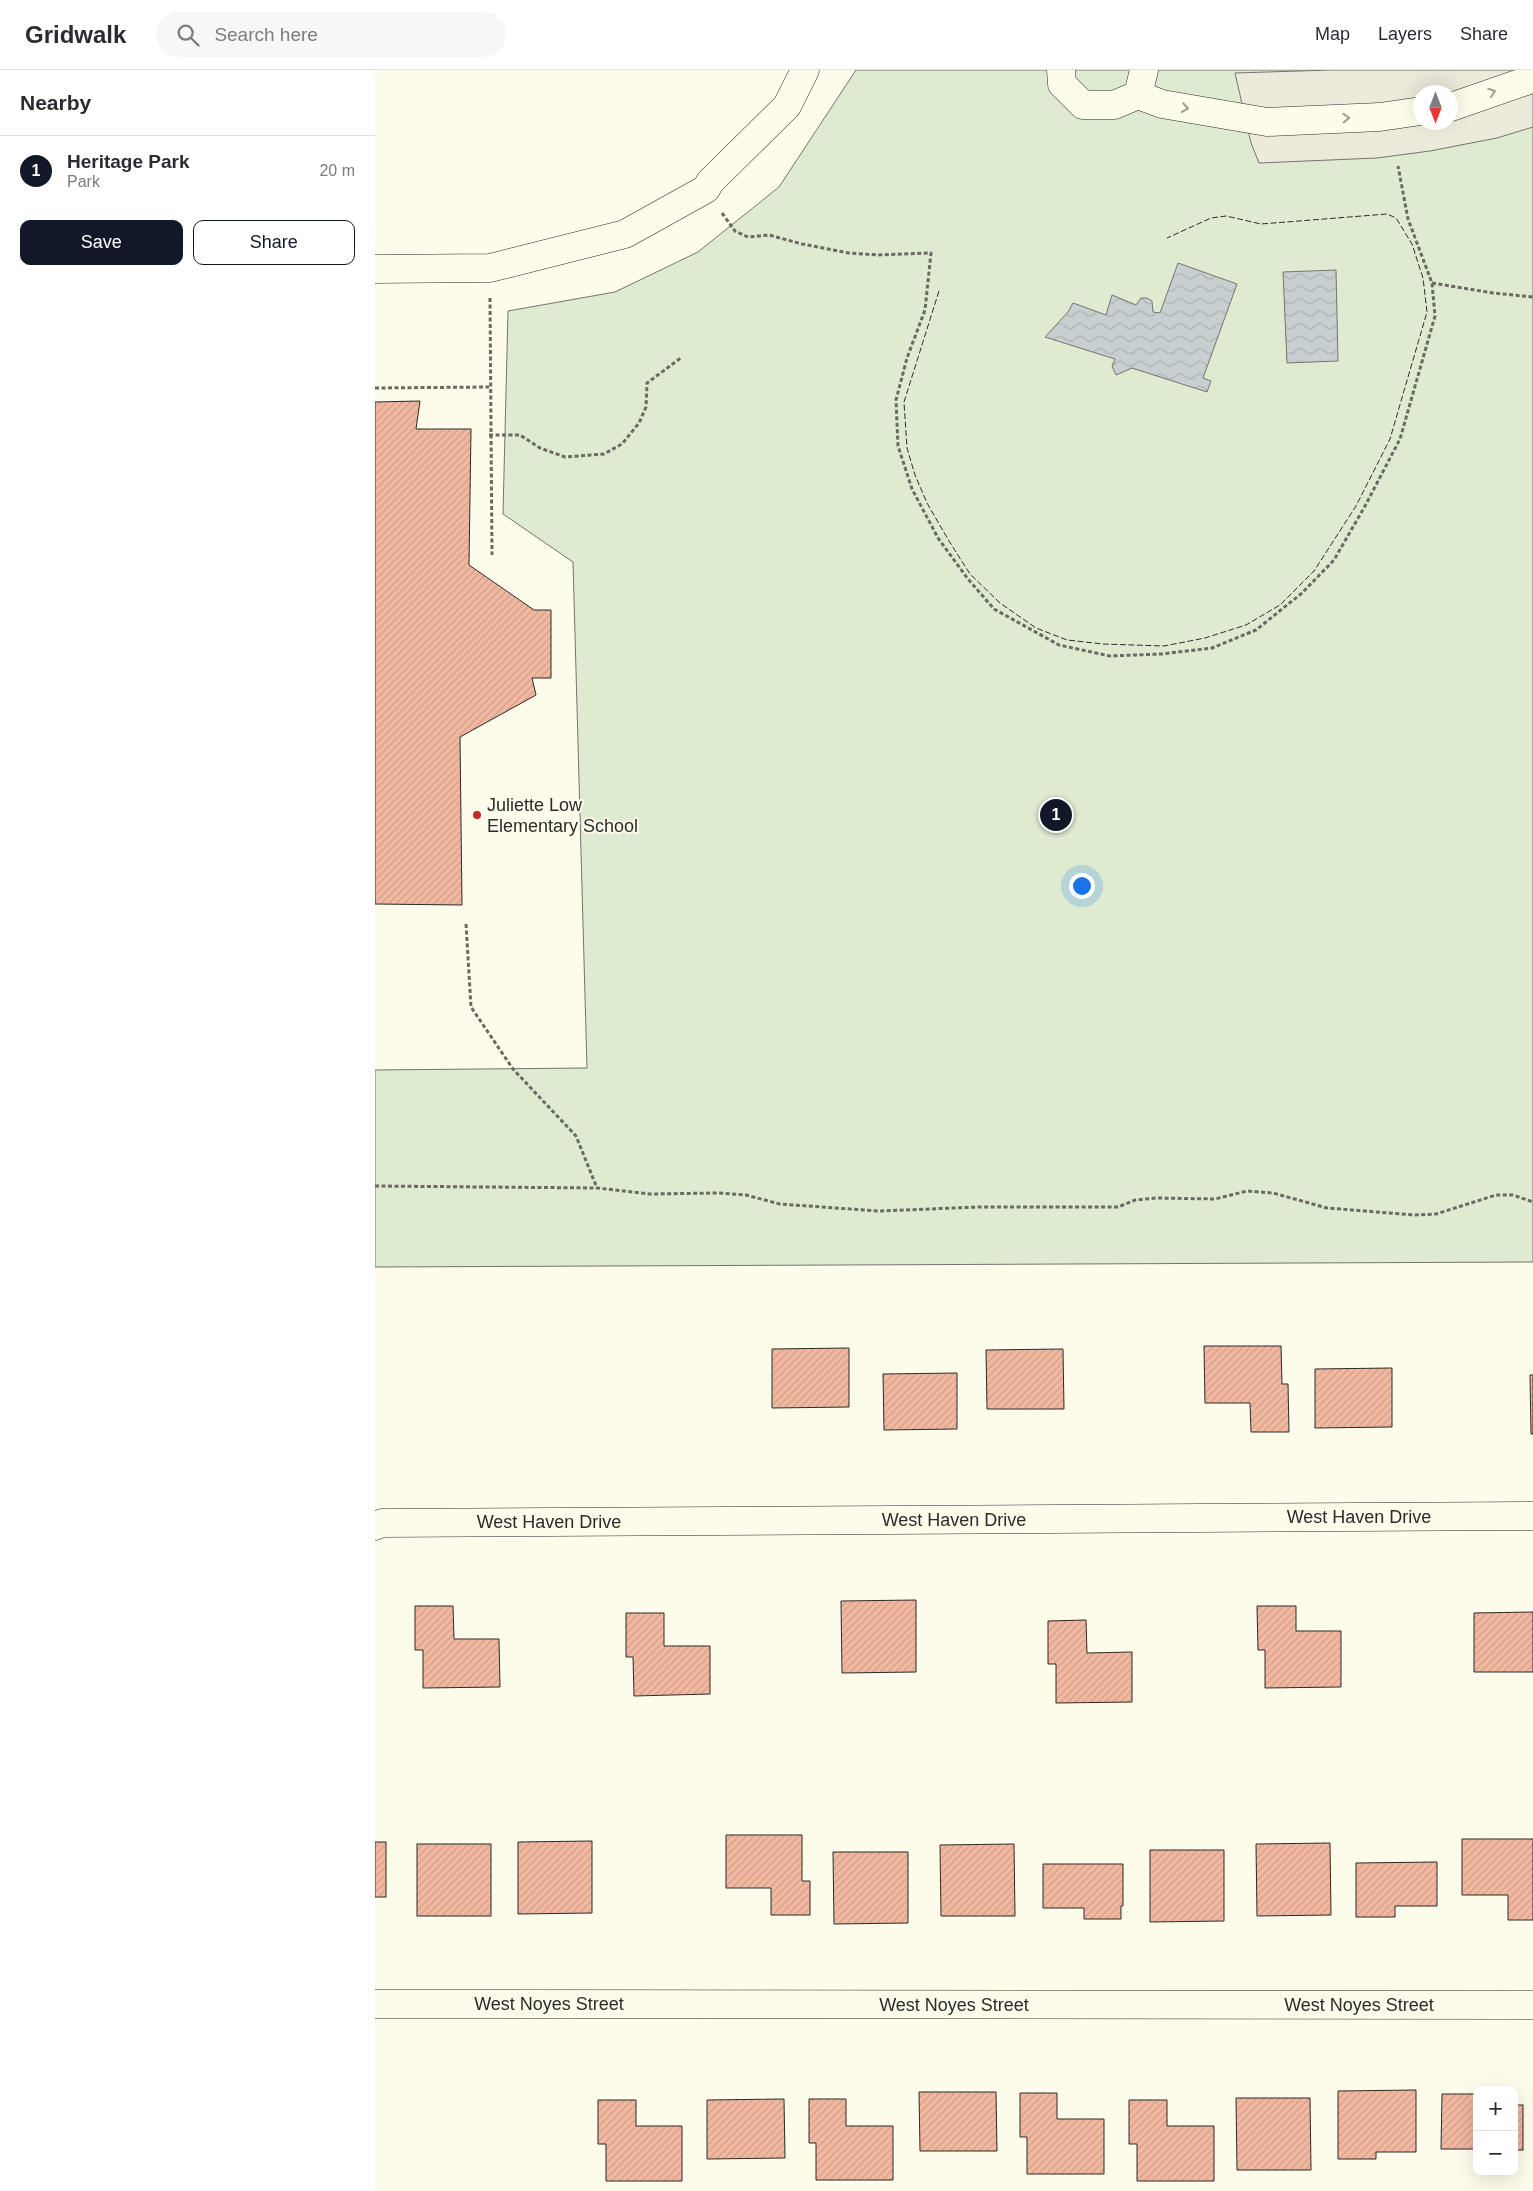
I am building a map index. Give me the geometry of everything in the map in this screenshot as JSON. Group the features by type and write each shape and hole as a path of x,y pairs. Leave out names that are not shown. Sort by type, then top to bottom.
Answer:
{"street":[{"path":"375,269 490,268 625,234 706,189 710,182 787,106 805,70"},
{"path":"1061,70 1062,84 1083,105 1114,105 1141,83 1162,104 1267,122 1380,117 1413,112"},
{"path":"1458,105 1526,81 1533,76"},
{"name":"West Haven Drive","path":"375,1526 382,1523 1533,1516"},
{"name":"West Noyes Street","path":"375,2004 1533,2005"}],"path":[{"path":"706,189 735,231 748,237 769,235 811,246 878,256 931,253 925,310 907,358 896,400 898,446 912,489 938,538 968,579 994,609 1059,646 1110,656 1162,654 1211,648 1256,630 1302,593 1334,560 1400,439 1435,316 1432,283 1408,219 1398,166"},
{"path":"490,268 489,435 492,554"},
{"path":"1432,283 1493,293 1533,297"},
{"path":"489,435 520,435 540,448 565,457 604,454 623,444 639,422 646,407 647,383 683,357"},
{"path":"375,388 489,387"},
{"path":"466,924 471,1007 513,1069 576,1136 597,1188"},
{"path":"375,1186 597,1188 650,1194 746,1195 780,1204 878,1211 1119,1207 1135,1200 1156,1198 1215,1199 1247,1190 1273,1193 1327,1208 1415,1215 1437,1214 1496,1196 1513,1195 1533,1202"}],"green space":[{"path":"856,70 1533,70 1533,1262 375,1267 375,1070 587,1068 573,562 503,514 508,311 615,292 698,252 779,187"}],"shaded area":[{"path":"1331,70 1522,70 1533,92 1533,127 1497,138 1430,151 1377,158 1259,163 1251,143 1235,73"}],"water":[{"path":"1178,263 1237,284 1203,378 1211,381 1207,392 1132,368 1116,375 1112,366 1115,359 1045,337 1068,312 1073,303 1106,315 1112,295 1136,305 1141,298 1147,298 1152,301 1153,312 1160,313"},
{"path":"1336,270 1338,361 1287,363 1283,272"}],"building":[{"path":"420,401 416,429 471,429 469,565 534,610 551,610 551,678 532,678 536,695 460,737 462,905 375,904 375,402"},
{"path":"1204,1346 1281,1346 1282,1384 1288,1384 1289,1432 1251,1432 1250,1403 1205,1403"},
{"path":"849,1348 849,1407 772,1408 772,1349"},
{"path":"1063,1349 1064,1409 987,1409 986,1350"},
{"path":"1392,1368 1392,1427 1315,1428 1315,1369"},
{"path":"957,1373 957,1429 884,1430 883,1374"},
{"path":"1530,1375 1533,1375 1533,1434 1531,1434"},
{"path":"916,1600 916,1672 842,1673 841,1601"},
{"path":"415,1606 453,1606 454,1639 499,1639 500,1687 423,1688 423,1650 415,1650"},
{"path":"1257,1606 1296,1606 1296,1631 1341,1631 1341,1687 1265,1688 1265,1650 1258,1650"},
{"path":"1533,1612 1533,1672 1474,1672 1474,1613"},
{"path":"626,1613 664,1613 664,1646 710,1646 710,1694 634,1696 633,1657 626,1657"},
{"path":"1086,1620 1087,1653 1132,1652 1132,1702 1056,1703 1056,1664 1048,1664 1048,1621"},
{"path":"726,1835 802,1835 802,1881 810,1881 810,1915 771,1915 771,1888 726,1888"},
{"path":"1462,1839 1533,1839 1533,1920 1508,1920 1508,1895 1462,1895"},
{"path":"592,1841 592,1913 518,1914 518,1842"},
{"path":"375,1842 386,1842 386,1897 375,1897"},
{"path":"1330,1843 1331,1915 1257,1916 1256,1844"},
{"path":"417,1844 491,1844 491,1916 417,1916"},
{"path":"1014,1844 1015,1916 941,1916 940,1845"},
{"path":"1150,1850 1224,1850 1224,1921 1150,1922"},
{"path":"833,1852 908,1852 908,1923 834,1924"},
{"path":"1437,1862 1437,1906 1395,1906 1395,1917 1356,1917 1356,1863"},
{"path":"1043,1864 1123,1864 1123,1906 1121,1906 1121,1919 1084,1919 1084,1908 1043,1908"},
{"path":"1416,2090 1416,2152 1376,2152 1376,2159 1338,2159 1338,2091"},
{"path":"919,2092 996,2092 997,2151 920,2151"},
{"path":"1020,2093 1057,2093 1057,2119 1104,2119 1104,2174 1027,2174 1027,2137 1020,2137"},
{"path":"1442,2094 1473,2094 1473,2149 1441,2149"},
{"path":"1236,2098 1310,2098 1311,2170 1237,2170"},
{"path":"784,2099 785,2158 707,2159 707,2100"},
{"path":"809,2099 846,2099 846,2126 893,2126 893,2180 816,2180 816,2143 809,2143"},
{"path":"598,2100 636,2100 636,2126 682,2126 682,2181 606,2181 606,2144 598,2144"},
{"path":"1129,2100 1167,2100 1167,2126 1214,2126 1214,2181 1137,2181 1137,2144 1129,2144"},
{"path":"1518,2105 1523,2105 1523,2150 1518,2150"}],"fence":[{"path":"939,291 904,402 907,448 915,475 927,503 970,574 1000,603 1036,628 1067,640 1103,644 1164,646 1205,638 1246,625 1280,605 1314,571 1356,506 1390,439 1427,312 1423,278 1412,244 1396,218 1387,214 1261,224 1226,216 1211,218 1167,238"}],"place":[{"name":"Juliette Low Elementary School","path":"477,815"},
{"name":"Heritage Park","path":"1056,815"}]}
